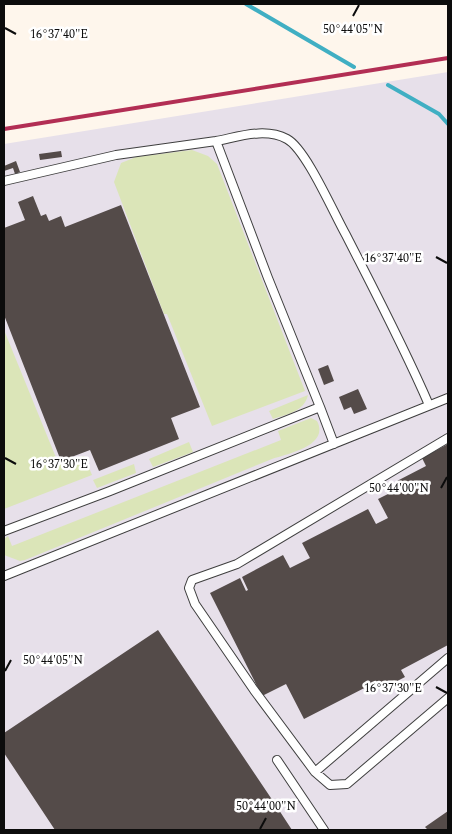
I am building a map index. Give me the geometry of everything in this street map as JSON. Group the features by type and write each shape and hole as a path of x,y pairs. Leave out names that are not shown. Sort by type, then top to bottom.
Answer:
{"lane":[{"path":"4,181 116,155 266,133 286,138 296,145 324,194 402,341 429,405"},
{"path":"216,141 334,444"},
{"path":"4,575 448,398"},
{"path":"4,531 320,407"},
{"path":"448,438 237,564 192,580 189,588 195,604 254,690 315,772 330,785 347,784 448,698"},
{"path":"315,772 448,658"},
{"path":"277,760 324,830"}],"shaded area":[{"path":"448,72 448,830 4,830 4,144"}],"green space":[{"path":"192,150 208,156 217,164 305,391 212,426 167,314 164,314 114,182 121,163 136,157"},
{"path":"4,330 59,465 84,456 92,475 4,509"},
{"path":"308,395 306,401 299,409 273,419 269,411"},
{"path":"311,418 317,421 318,437 305,448 272,459 25,560 20,561 4,555 4,539 8,536 12,546 281,440 278,431"},
{"path":"189,442 193,452 153,467 149,459"},
{"path":"134,464 136,473 97,488 93,480"}],"building":[{"path":"61,151 62,157 40,160 39,154"},
{"path":"16,161 20,172 15,174 13,168 4,171 4,166"},
{"path":"33,196 41,216 46,214 49,221 61,216 65,227 121,205 200,407 171,418 179,439 99,471 90,450 61,461 4,315 4,228 25,220 18,202"},
{"path":"328,365 334,381 324,385 318,369"},
{"path":"358,389 367,409 354,414 351,407 344,410 339,397"},
{"path":"448,444 448,645 401,670 405,677 382,689 378,681 304,719 286,684 262,696 210,593 240,578 246,591 248,590 242,577 283,555 290,568 310,558 302,543 368,509 376,524 388,518 378,499 400,488 397,481 426,466 422,458"},
{"path":"158,630 292,830 55,830 4,753 4,733"},
{"path":"448,811 448,830 428,830 425,827"}],"waterway":[{"path":"246,4 354,67"},
{"path":"388,85 439,114 448,124"}],"railway":[{"path":"4,129 448,58"}]}
